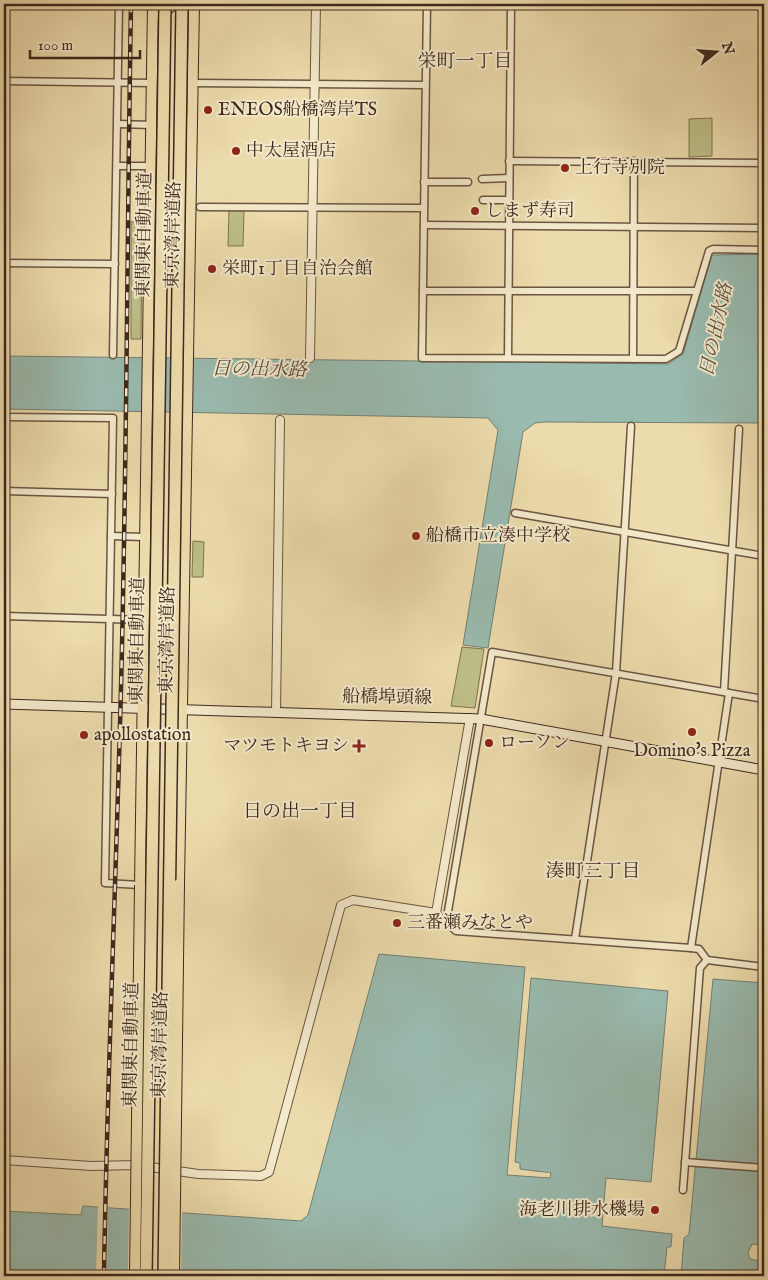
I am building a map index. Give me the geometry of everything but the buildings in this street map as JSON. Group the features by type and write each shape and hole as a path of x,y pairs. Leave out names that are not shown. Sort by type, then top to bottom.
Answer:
{"highway":[{"name":"東京湾岸道路","path":"135,1276 153,4"},
{"name":"東関東自動車道","path":"146,1276 166,4"},
{"path":"152,66 156,62 159,16 174,4"},
{"name":"東関東自動車道","path":"164,1276 182,4"},
{"name":"東京湾岸道路","path":"174,1276 194,4"}],"main road":[{"name":"船橋埠頭線","path":"4,704 481,718 764,770"}],"street":[{"path":"114,355 119,4"},
{"path":"310,358 316,4"},
{"path":"426,4 422,358 666,359 679,351 709,251 713,249 764,250"},
{"path":"508,358 511,4"},
{"path":"4,81 152,83"},
{"path":"192,83 426,86"},
{"path":"118,124 152,125"},
{"path":"509,161 764,162"},
{"path":"633,358 634,161"},
{"path":"117,166 152,166"},
{"path":"482,179 509,178"},
{"path":"424,182 468,182"},
{"path":"482,200 508,200"},
{"path":"200,206 424,208"},
{"path":"424,225 764,228"},
{"path":"4,263 115,264"},
{"path":"423,290 697,291"},
{"path":"4,452 4,417 113,418 105,884 140,884"},
{"path":"276,712 280,420"},
{"path":"575,939 616,673 631,426"},
{"path":"690,948 719,762 727,692 739,429"},
{"path":"4,491 112,494"},
{"path":"515,513 764,556"},
{"path":"111,536 145,537"},
{"path":"4,616 144,620"},
{"path":"446,923 492,652 764,699"},
{"path":"436,913 470,718"},
{"path":"4,1160 91,1166 137,1164 198,1174 261,1176 265,1174 271,1169 341,904 353,900 436,913 456,931 699,949 707,960 764,967"},
{"path":"683,1190 688,1162 700,968 707,960"},
{"path":"688,1162 764,1168"}],"green space":[{"path":"712,118 712,156 689,157 689,119"},
{"path":"229,210 244,211 243,246 228,246"},
{"path":"131,221 142,227 141,339 131,339"},
{"path":"193,541 204,542 203,577 192,577"},
{"path":"462,647 484,649 475,708 451,706"}],"water":[{"name":"日の出水路","path":"764,254 764,423 544,422 535,423 523,432 488,648 463,645 498,430 488,418 4,409 4,356 668,364 683,354 712,255"},
{"path":"379,954 525,967 507,1175 550,1178 551,1173 520,1169 520,1163 515,1162 531,978 668,991 651,1182 606,1178 602,1226 672,1234 671,1247 667,1247 664,1276 4,1276 4,1211 81,1215 83,1206 301,1221 308,1215"},
{"path":"713,979 764,983 764,1245 752,1244 748,1253 750,1259 764,1262 764,1276 681,1276 684,1238 689,1234"}],"pier":[{"path":"526,979 509,1172 548,1174 521,1171 550,1173 549,1177 508,1174"},
{"path":"529,979 513,1164 512,1163"},
{"path":"98,1205 108,1206 107,1276 96,1276"},
{"path":"129,1207 182,1211 181,1276 128,1276"}],"railway":[{"path":"104,1276 123,602 131,4"}],"place":[{"name":"ENEOS船橋湾岸TS","path":"208,110"},
{"name":"中太屋酒店","path":"236,151"},
{"name":"上行寺別院","path":"565,168"},
{"name":"しまず寿司","path":"475,211"},
{"name":"栄町1丁目自治会館","path":"212,269"},
{"name":"船橋市立湊中学校","path":"416,536"},
{"name":"Domino's Pizza","path":"692,732"},
{"name":"apollostation","path":"84,735"},
{"name":"ローソン","path":"489,743"},
{"name":"マツモトキヨシ","path":"359,746"},
{"name":"三番瀬みなとや","path":"397,923"},
{"name":"海老川排水機場","path":"655,1210"}],"district":[{"name":"栄町一丁目","path":"465,62"},
{"name":"日の出一丁目","path":"300,812"},
{"name":"湊町三丁目","path":"593,872"}]}
